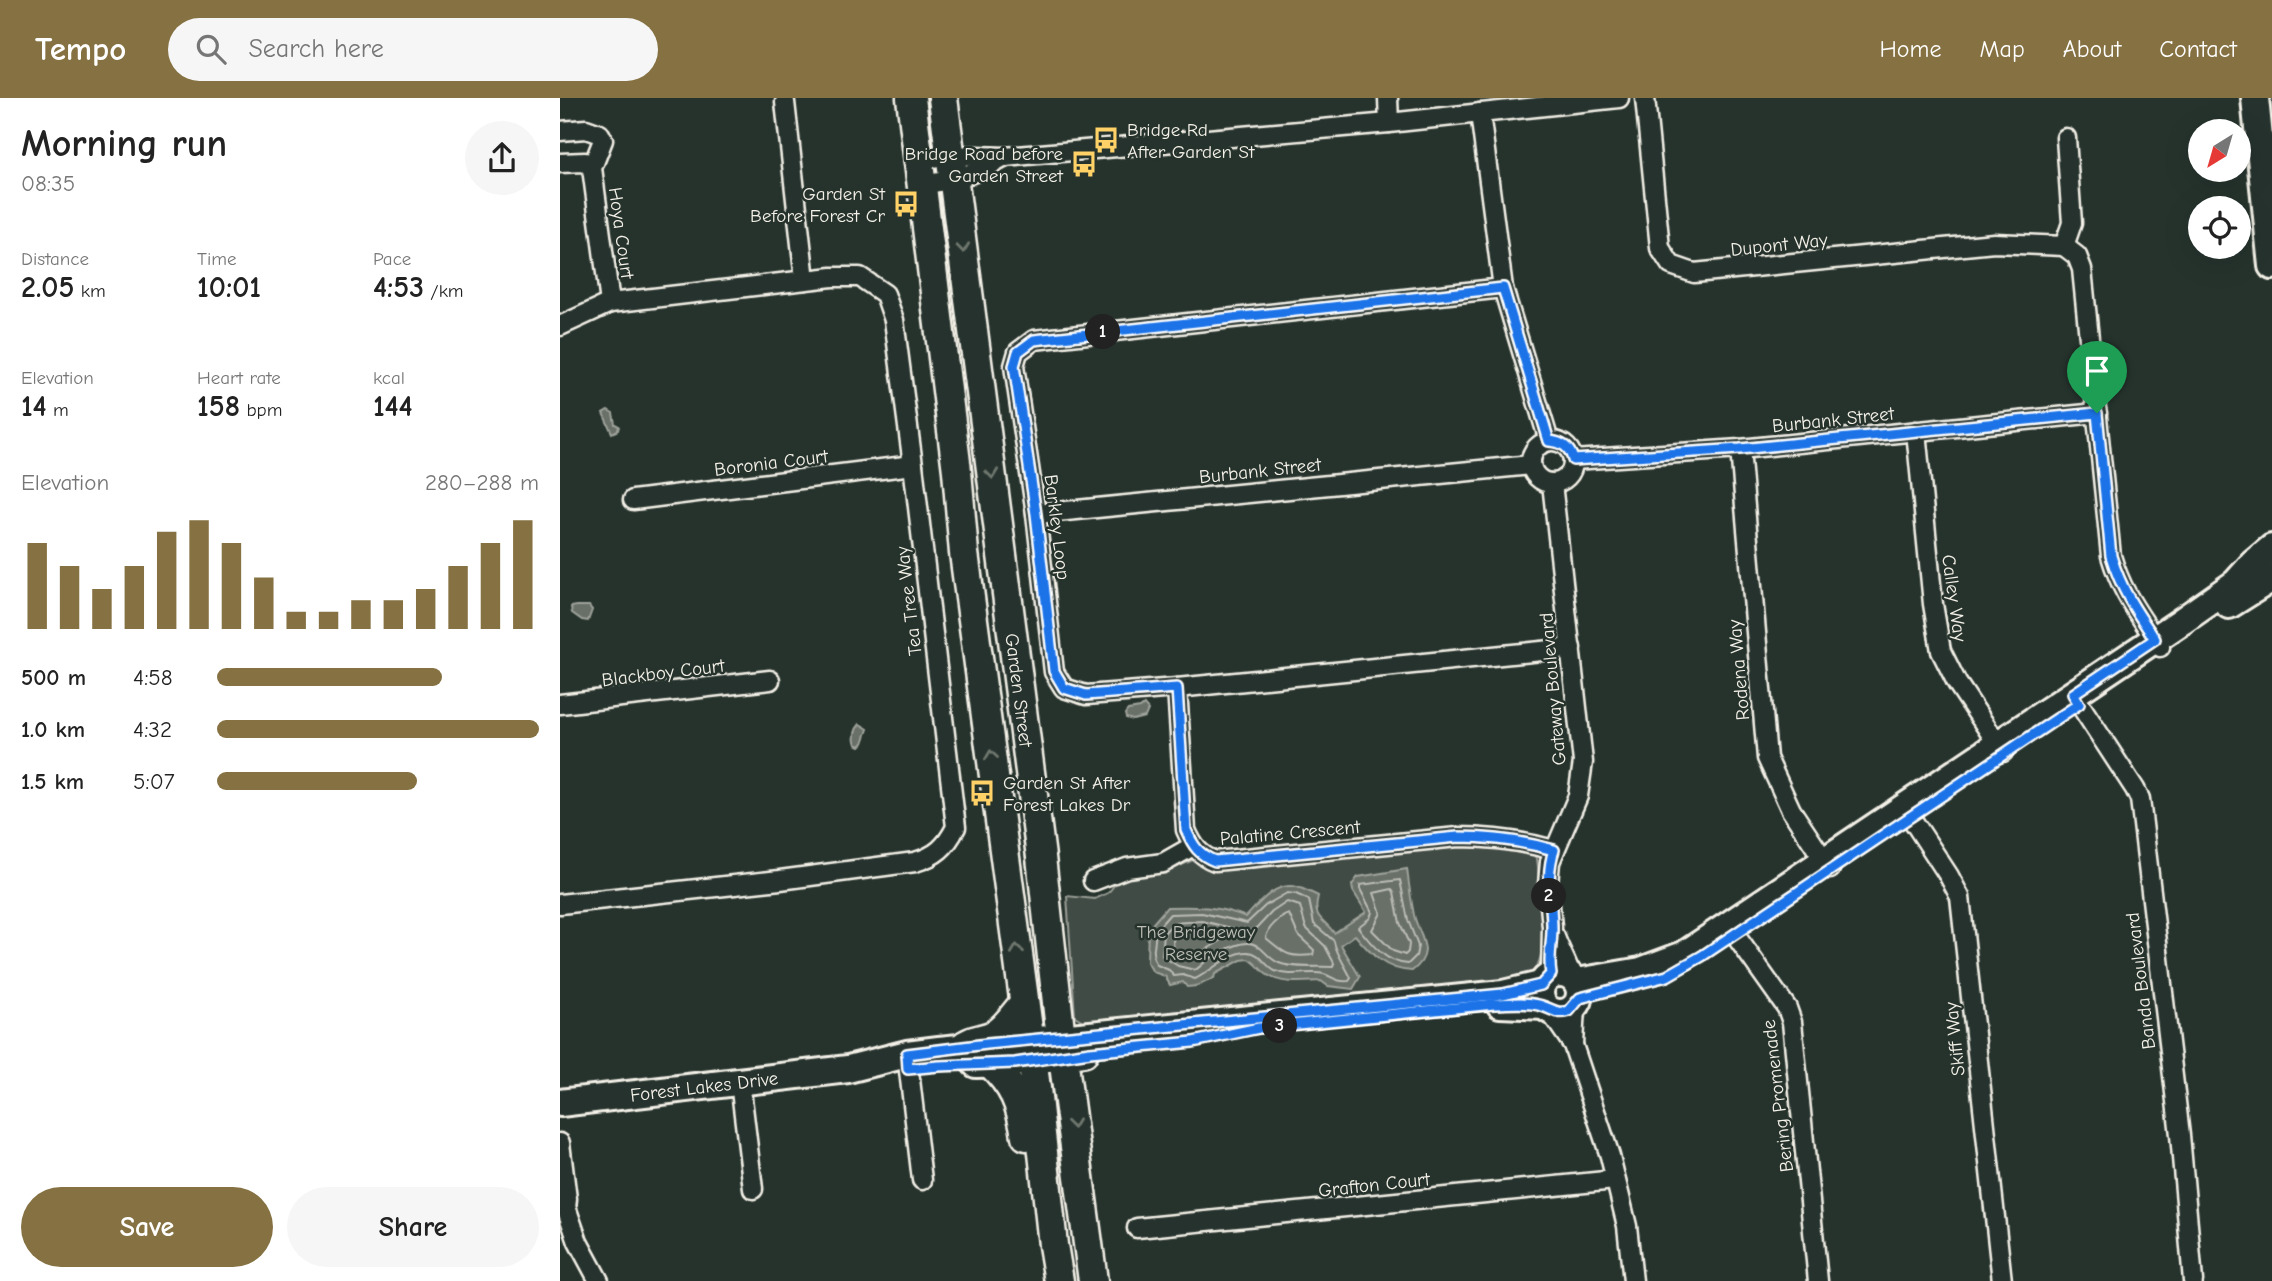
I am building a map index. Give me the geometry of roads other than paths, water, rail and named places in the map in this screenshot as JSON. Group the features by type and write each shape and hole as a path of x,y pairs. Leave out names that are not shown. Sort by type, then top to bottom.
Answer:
{"main road":[{"name":"Garden Street","path":"911,98 957,471 964,553 1059,1281"},
{"name":"Garden Street","path":"943,98 1093,1281"},
{"path":"963,1047 967,1043 985,1039 998,1032 1024,1003"},
{"path":"990,1063 1010,1085 1022,1110 1036,1218 1044,1236 1053,1245"}],"street":[{"path":"1388,98 1390,123"},
{"path":"921,172 1005,158 1390,123 1619,98"},
{"name":"Dupont Way","path":"1645,98 1661,248 1671,265 1694,274 1994,243 2064,246"},
{"path":"2255,98 2272,266"},
{"path":"785,102 805,280"},
{"path":"1479,113 1503,288 1549,441"},
{"name":"Hoya Court","path":"560,131 586,129 600,134 603,139 592,168 610,303"},
{"path":"2066,138 2073,223 2064,246 2077,256 2082,269 2111,556 2127,598 2158,644"},
{"path":"921,172 952,168 980,171 1005,158"},
{"name":"Hoya Court","path":"560,163 585,162 592,168"},
{"name":"Tea Tree Way","path":"560,327 610,303 805,280 860,277 885,294 894,320 914,465 956,827 943,849 931,857 915,862 560,904"},
{"name":"Barkley Loop","path":"1503,288 1034,340 1018,352 1014,366 1036,514 1054,671 1064,688 1086,695 1571,648"},
{"name":"Burbank Street","path":"1573,460 1740,449 2097,413"},
{"name":"Calley Way","path":"1916,431 1933,604 1941,652 1957,683 2001,749"},
{"path":"1549,441 1564,444 1573,460 1569,474 1552,483 1539,478 1531,464 1534,450 1549,441"},
{"name":"Rodena Way","path":"1740,449 1767,758 1791,810 1827,865"},
{"name":"Burbank Street","path":"1036,514 1531,464"},
{"name":"Boronia Court","path":"634,500 914,465"},
{"name":"Gateway Boulevard","path":"1552,483 1583,762 1578,796 1550,862 1548,884 1552,927 1561,992 1573,1045 1609,1156 1627,1226 1633,1281"},
{"path":"2158,644 2236,583 2272,548"},
{"path":"1030,1051 1063,1047 1090,1052 1193,1042 1259,1028 1494,1004 1561,992 1670,961 1732,929 2158,644 2272,578"},
{"name":"Blackboy Court","path":"560,704 770,680"},
{"name":"Palatine Crescent","path":"1177,688 1186,830 1193,846 1204,857 1215,861 1458,837 1520,840 1554,850"},
{"name":"Banda Boulevard","path":"2076,699 2140,799 2193,1281"},
{"name":"Skiff Way","path":"1907,812 1950,876 1960,897 2002,1281"},
{"path":"1093,881 1127,868 1163,863 1193,846"},
{"name":"Bering Promenade","path":"1732,929 1787,1008 1792,1022 1818,1281"},
{"name":"Gateway Boulevard","path":"1561,992 1573,1045"},
{"name":"Forest Lakes Drive","path":"907,1062 963,1047 1030,1051"},
{"name":"Forest Lakes Drive","path":"560,1103 907,1062 990,1063 1030,1051"},
{"path":"907,1062 922,1180"},
{"path":"740,1082 753,1189"},
{"path":"560,1143 567,1199 563,1203 578,1242 598,1281"},
{"name":"Grafton Court","path":"1137,1228 1615,1181"}],"water":[{"path":"608,410 613,413 615,424 619,426 618,430 612,433 603,413"},
{"path":"589,606 592,610 588,621 572,613 571,607"},
{"path":"1144,705 1148,710 1145,717 1133,720 1126,718 1128,710"},
{"path":"860,724 868,729 860,746 856,744 855,736"},
{"path":"1407,869 1414,915 1425,951 1424,957 1412,971 1386,964 1355,935 1341,945 1360,977 1353,989 1328,986 1321,981 1293,982 1272,978 1249,959 1241,960 1197,986 1187,987 1183,982 1170,985 1165,976 1153,972 1147,962 1148,929 1167,907 1207,908 1246,917 1275,890 1297,887 1318,896 1318,914 1334,933 1366,912 1353,891 1352,885 1358,877"}],"place":[{"name":"Bridge Rd After Garden St","path":"1106,140"},
{"name":"Bridge Road before Garden Street","path":"1084,164"},
{"name":"Garden St Before Forest Cr","path":"906,204"},
{"name":"Garden St After Forest Lakes Dr","path":"982,793"}],"park label":[{"name":"The Bridgeway Reserve","path":"1196,942"}]}
